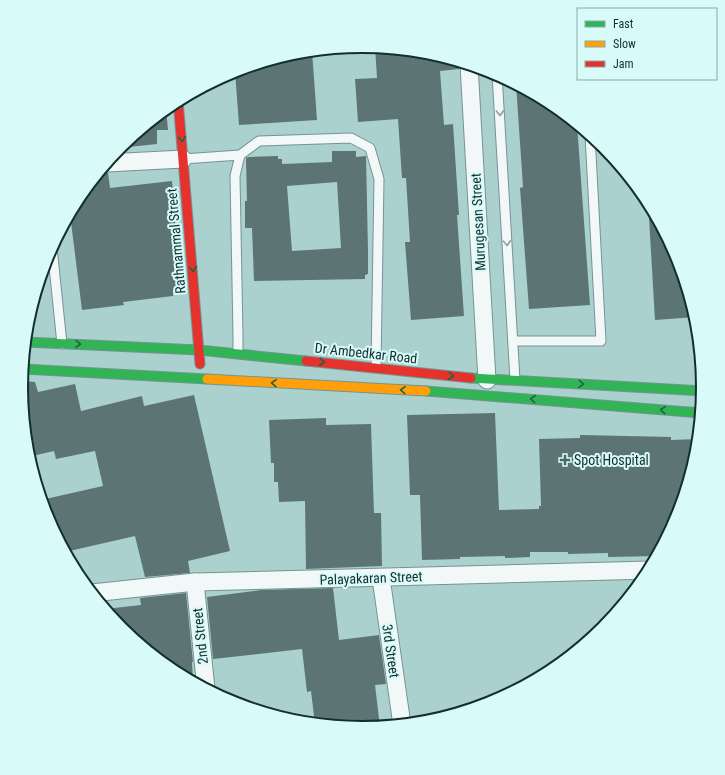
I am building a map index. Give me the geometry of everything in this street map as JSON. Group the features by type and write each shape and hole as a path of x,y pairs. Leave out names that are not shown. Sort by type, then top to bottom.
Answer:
{"main road":[{"name":"Rathnammal Street","path":"179,108 200,350 201,379"},
{"name":"Dr Ambedkar Road","path":"31,342 200,350 376,367 487,380 515,380 697,392"},
{"path":"29,369 377,388 696,412"}],"street":[{"name":"Murugesan Street","path":"469,71 487,380"},
{"path":"115,163 183,159"},
{"name":"Palayakaran Street","path":"98,592 195,582 643,570"},
{"name":"3rd Street","path":"381,578 401,719"},
{"name":"2nd Street","path":"195,582 205,683"}],"lane":[{"path":"498,82 515,380"},
{"path":"183,159 240,155 259,141 350,138 370,148 379,179 376,367"},
{"path":"513,341 601,341 590,143"},
{"path":"238,353 235,176 240,155"},
{"path":"53,259 62,344"}],"building":[{"path":"375,54 428,59 459,67 459,69 440,71 444,125 453,124 459,215 457,215 464,316 411,320 405,242 410,242 406,178 402,178 398,119 358,122 355,79 377,78"},
{"path":"312,57 317,120 239,125 235,78 276,64"},
{"path":"516,91 548,109 578,132 590,305 529,309 520,188 523,187"},
{"path":"167,116 168,130 157,130 157,144 130,147"},
{"path":"332,151 356,151 356,157 366,156 368,274 365,275 365,279 254,281 252,228 245,228 245,201 247,201 246,158 278,156 278,159 282,159 282,164 332,162","holes":["337,182 341,248 292,251 287,186"]},
{"path":"106,173 108,173 110,188 172,181 181,289 173,290 173,296 123,302 124,305 82,310 71,223 84,202"},
{"path":"649,215 672,259 690,317 655,320"},
{"path":"28,381 35,382 38,392 75,384 81,411 142,396 144,406 194,395 230,551 188,561 190,573 145,577 135,536 71,551 53,516 47,499 103,486 95,451 56,459 54,451 35,455 29,409"},
{"path":"495,413 499,510 539,509 539,506 541,506 539,439 580,438 580,435 671,437 671,440 693,439 686,474 681,488 680,488 672,516 651,556 608,557 608,553 568,554 568,552 530,552 530,557 460,557 460,559 422,560 420,495 410,495 407,415"},
{"path":"326,418 326,425 371,424 374,513 381,513 382,566 306,569 305,501 279,502 278,482 274,482 274,463 271,463 269,420"},
{"path":"333,588 339,640 379,635 386,684 375,685 379,721 362,722 314,718 311,691 307,692 302,649 213,659 207,597 261,590"},
{"path":"186,593 193,662 193,676 177,666 142,639 111,608 141,605 140,598"}],"traffic: fast":[{"path":"31,342 199,350 306,361"},
{"path":"29,369 207,379"},
{"path":"471,378 697,391"},
{"path":"426,391 696,413"}],"traffic: slow":[{"path":"207,379 426,391"}],"traffic: jam":[{"path":"179,108 200,364"},
{"path":"306,361 471,378"}],"place":[{"name":"Spot Hospital","path":"565,460"}]}
